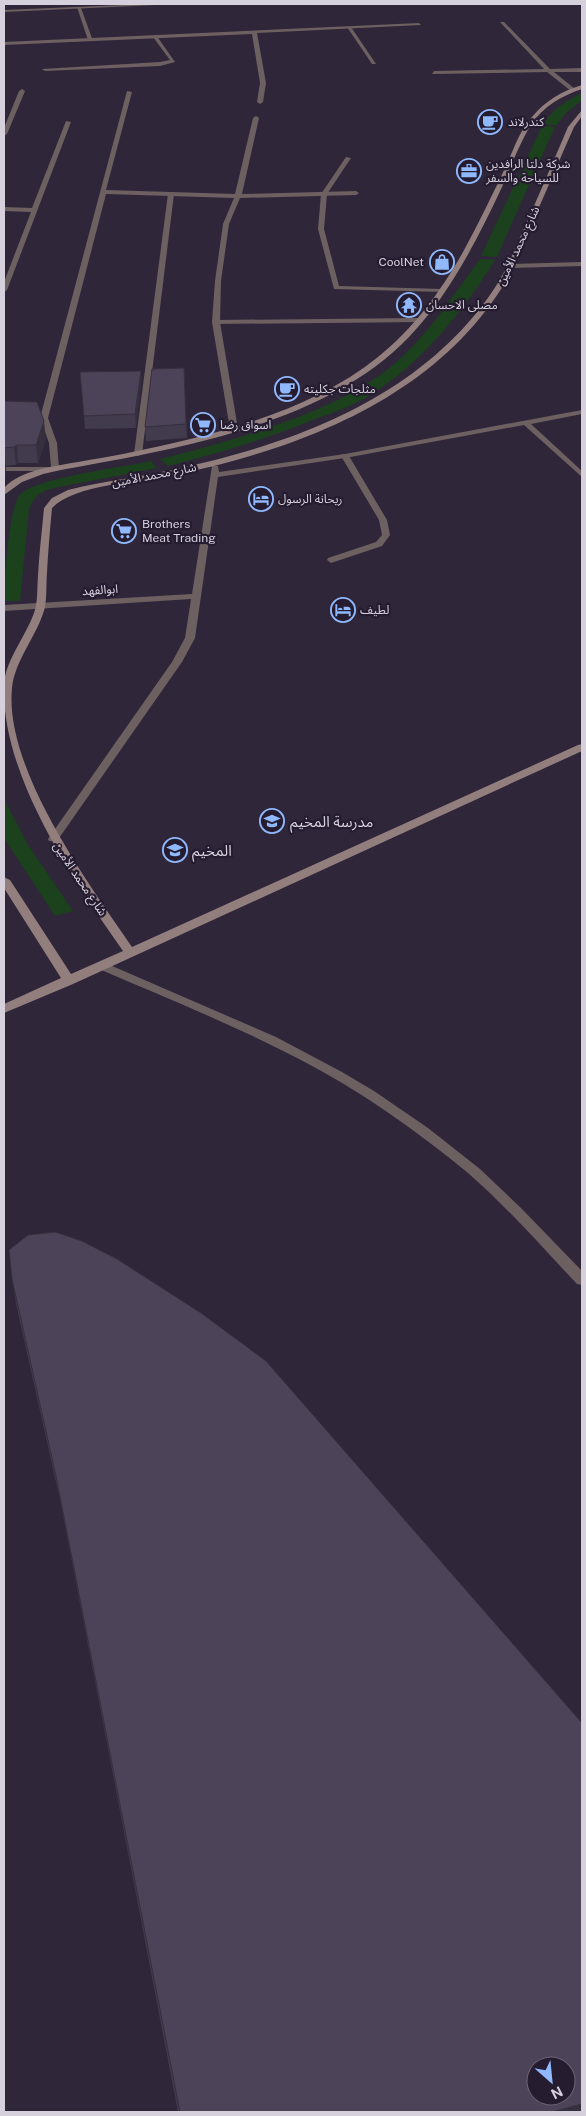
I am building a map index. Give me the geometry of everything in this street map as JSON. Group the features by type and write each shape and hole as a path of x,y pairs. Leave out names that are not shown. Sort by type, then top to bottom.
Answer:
{"main road":[{"name":"شارع محمد الأمين","path":"4,493 21,480 55,470 138,454 234,429 302,404 359,374 399,342 442,291 459,265 528,125 546,104 582,87"},
{"name":"شارع محمد الأمين","path":"130,954 53,839 22,780 6,733 7,688 13,668 40,606 48,508 55,500 79,490 216,463 312,432 374,403 402,386 449,348 498,289 511,266 571,127 582,112"},
{"path":"4,1009 130,954 582,748"},
{"path":"4,880 69,981"}],"street":[{"path":"4,11 175,4"},
{"path":"80,8 91,40"},
{"path":"502,22 549,71 573,90"},
{"path":"4,44 419,24"},
{"path":"349,28 374,63"},
{"path":"254,31 263,83 260,102"},
{"path":"45,69 160,64 173,61 156,37"},
{"path":"434,74 582,70"},
{"path":"4,134 22,91"},
{"path":"4,469 55,470 53,443 44,418 129,92"},
{"path":"234,429 216,322 218,281 226,224 238,196 256,118"},
{"path":"4,290 68,122"},
{"path":"348,158 324,194 321,229 336,288 442,291"},
{"path":"103,192 238,196 356,193"},
{"path":"138,454 171,194"},
{"path":"4,209 34,210"},
{"path":"511,266 582,264"},
{"path":"216,322 419,320"},
{"path":"214,476 345,456 582,412"},
{"path":"525,422 582,475"},
{"path":"332,560 379,544 386,535 383,520 345,456"},
{"path":"53,839 177,662 190,638 216,463"},
{"name":"ابوالفهد","path":"4,608 197,596"},
{"path":"102,966 278,1044 328,1069 368,1094 424,1133 476,1173 582,1280"}],"green space":[{"path":"582,93 582,100 565,114 556,126 543,124 560,105"},
{"path":"542,126 555,127 497,257 481,256"},
{"path":"480,259 495,260 455,318 440,336 406,368 369,396 342,409 295,427 223,451 168,466 160,459 217,444 279,424 338,400 365,385 388,369 414,345"},
{"path":"151,461 157,468 54,488 38,495 29,510 20,601 4,601 6,563 12,516 19,496 41,484 80,474"},
{"path":"4,799 28,845 73,911 55,916 4,838"}],"building":[{"path":"184,368 186,424 145,427 152,369"},
{"path":"141,371 135,414 84,416 80,372"},
{"path":"4,401 37,402 44,421 36,445 17,445 4,448"},
{"path":"55,1232 82,1241 117,1259 201,1313 266,1361 582,1723 582,2104 576,2106 576,2056 526,2056 526,2106 574,2106 552,2112 180,2112 56,1476 12,1279 9,1250 28,1235"}],"place":[{"name":"كندرلاند","path":"490,122"},
{"name":"شركة دلتا الرافدين للسياحة والسفر","path":"469,171"},
{"name":"CoolNet","path":"442,262"},
{"name":"مصلى الاحسان","path":"409,305"},
{"name":"مثلجات جكليته","path":"287,389"},
{"name":"اسواق رضا","path":"203,425"},
{"name":"ريحانة الرسول","path":"261,499"},
{"name":"Brothers Meat Trading","path":"124,531"},
{"name":"لطيف","path":"343,610"},
{"name":"مدرسة المخيم","path":"272,821"},
{"name":"المخيم","path":"175,850"}]}
